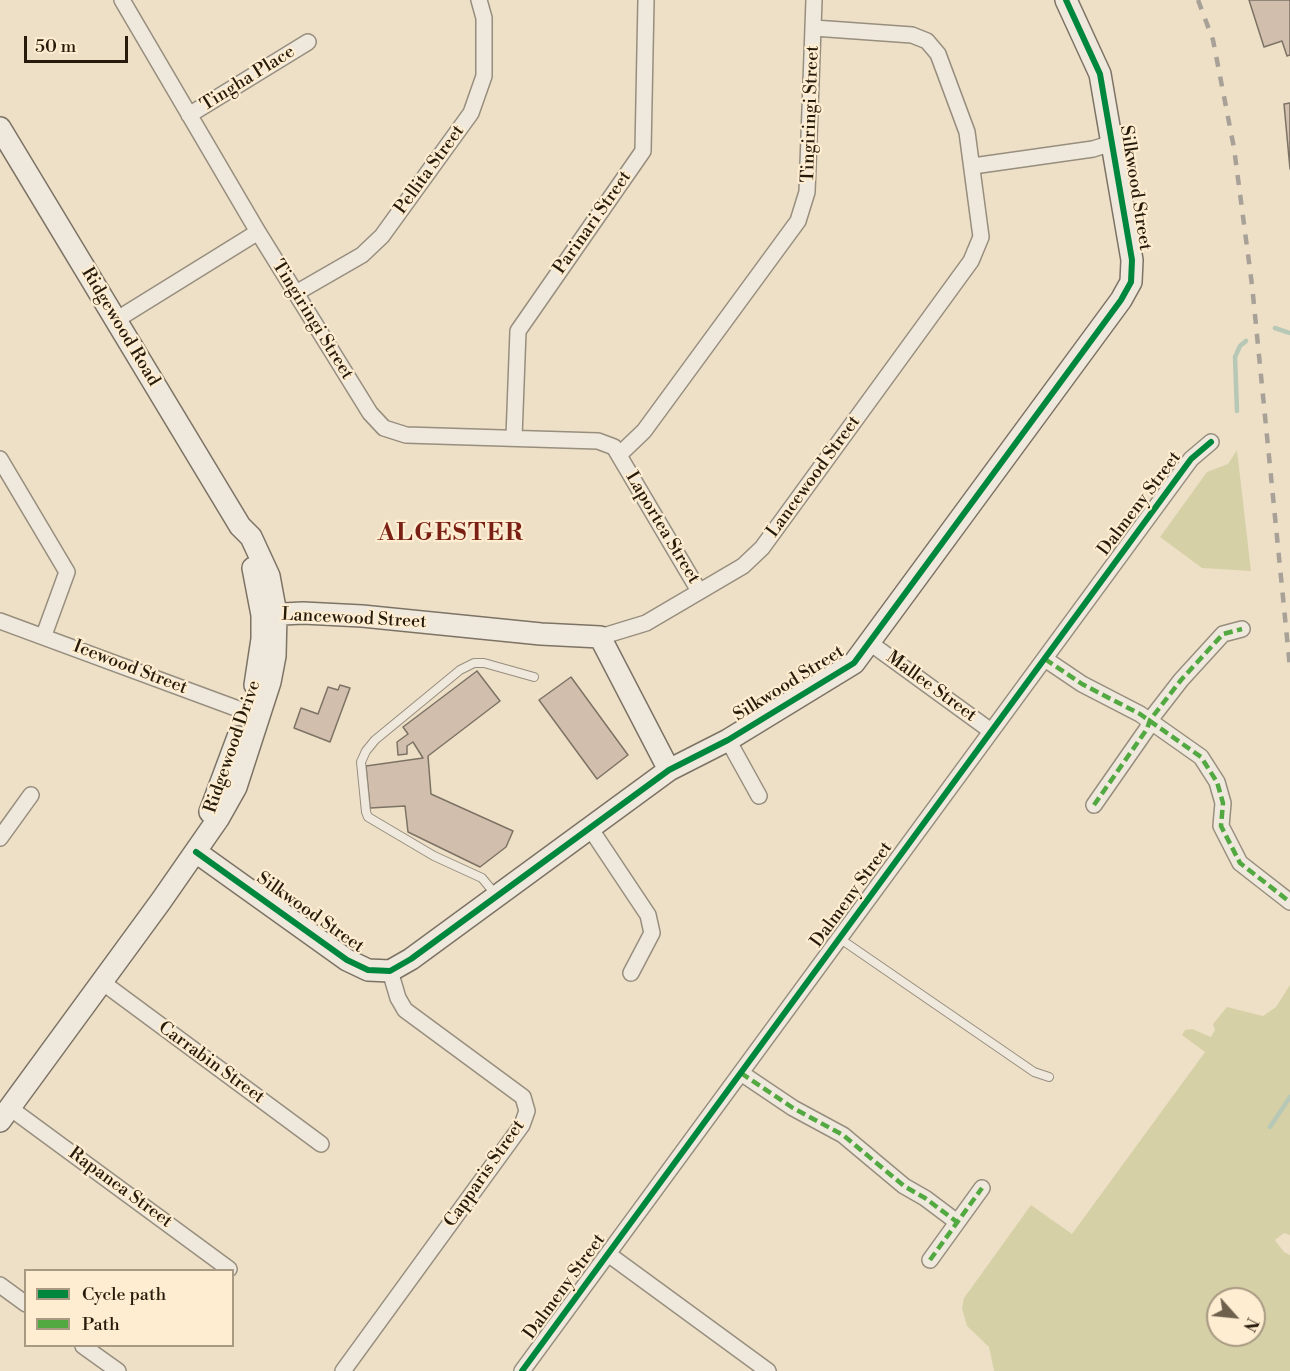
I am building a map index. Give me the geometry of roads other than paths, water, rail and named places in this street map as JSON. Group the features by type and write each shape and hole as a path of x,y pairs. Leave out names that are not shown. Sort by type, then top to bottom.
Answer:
{"street":[{"name":"Tingiringi Street","path":"122,0 258,232 370,413 384,428 406,435 598,441 614,447 623,459 798,220 807,192 814,0"},
{"name":"Pellita Street","path":"296,293 362,255 382,236 471,113 484,76 484,18 479,0"},
{"name":"Parinari Street","path":"514,437 518,331 643,151 646,0"},
{"name":"Silkwood Street","path":"196,852 347,960 368,970 390,971 411,959 669,770 728,740 854,663 1121,300 1131,282 1132,260 1100,74 1066,0"},
{"name":"Lancewood Street","path":"269,614 362,616 541,634 600,637 646,623 743,566 762,548 971,261 981,237 973,166 960,110 938,54 927,40 912,35 814,28"},
{"name":"Tingha Place","path":"189,115 308,42"},
{"name":"Ridgewood Road","path":"0,128 240,526"},
{"path":"973,166 1093,149 1112,142"},
{"path":"116,320 258,232"},
{"name":"Dalmeny Street","path":"522,1371 1191,459 1211,442"},
{"path":"0,459 67,572 44,635"},
{"name":"Laportea Street","path":"623,459 699,591"},
{"name":"Ridgewood Drive","path":"5,1115 196,852 236,787 253,715 275,656 269,614 274,594 263,560 251,537 240,526"},
{"name":"Icewood Street","path":"0,621 44,635 253,715"},
{"path":"1094,806 1147,729 1150,720 1180,680 1223,634 1242,629"},
{"path":"600,637 669,770"},
{"name":"Mallee Street","path":"870,644 991,731"},
{"path":"1045,659 1082,684 1150,720 1201,757 1217,782 1223,803 1221,826 1240,863 1290,902"},
{"path":"728,740 759,796"},
{"path":"0,838 31,795"},
{"path":"590,828 648,915 652,933 631,973"},
{"name":"Capparis Street","path":"343,1371 522,1125 527,1111 523,1097 405,1010 398,998 390,971"},
{"name":"Carrabin Street","path":"102,982 321,1144"},
{"path":"741,1072 793,1108 843,1135 904,1186 925,1198 957,1222"},
{"name":"Rapanea Street","path":"5,1115 229,1269"},
{"path":"930,1260 982,1188"},
{"path":"608,1254 768,1371"},
{"path":"0,1285 24,1303"},
{"path":"84,1347 118,1371"}],"lane":[{"path":"497,896 482,878 434,856 368,817 362,762 366,751 375,740 460,670 474,663 484,663 534,677"},
{"path":"839,938 1034,1072 1048,1077"}],"waterway":[{"path":"1275,328 1290,333"},
{"path":"1237,411 1235,357 1240,346 1246,341"},
{"path":"1270,1127 1290,1097"}],"railway":[{"path":"1198,0 1213,40 1234,148 1252,285 1290,668"}],"district":[{"name":"ALGESTER","path":"451,534"}]}
